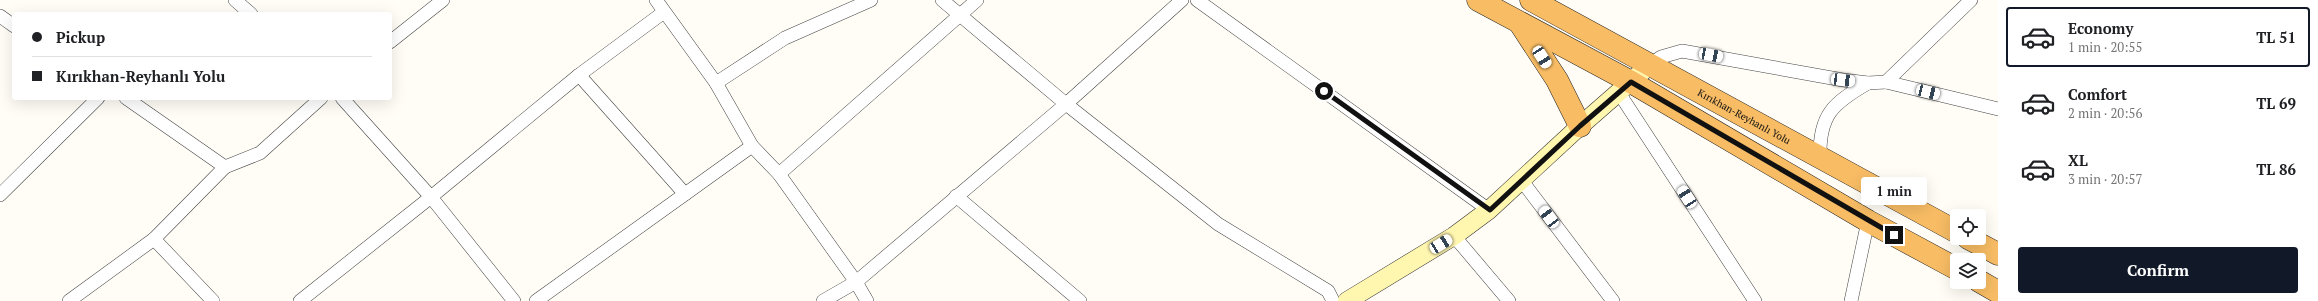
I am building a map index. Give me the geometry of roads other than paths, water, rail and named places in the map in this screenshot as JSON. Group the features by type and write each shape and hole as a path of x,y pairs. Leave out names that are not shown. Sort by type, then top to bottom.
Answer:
{"highway":[{"path":"1478,0 1519,22 1625,88 1950,265"},
{"name":"Kırıkhan-Reyhanlı Yolu","path":"1531,0 1950,228"},
{"path":"1519,22 1557,80 1580,126"},
{"path":"1981,245 1998,254"},
{"path":"1986,286 1998,292"}],"main road":[{"path":"1356,299 1454,236 1490,210 1580,126 1651,64"}],"street":[{"path":"392,40 443,0"},
{"path":"656,0 716,83 752,146 779,174 856,282 867,301"},
{"path":"716,83 785,38 871,0"},
{"path":"942,0 1066,104 1218,224 1328,291 1333,301"},
{"path":"779,174 961,16 977,0"},
{"path":"823,301 856,282 1066,104 1182,0"},
{"path":"1197,0 1490,210"},
{"path":"1886,82 1971,0"},
{"path":"237,1 249,12"},
{"path":"300,301 431,197 579,75 664,12"},
{"path":"1651,64 1661,57 1682,51 1868,83 1886,82 1998,110"},
{"path":"579,75 685,194"},
{"path":"1820,157 1821,131 1832,109 1839,101 1868,83"},
{"path":"1625,88 1755,301"},
{"path":"0,195 96,100"},
{"path":"129,100 225,166"},
{"path":"68,301 154,239 225,166 260,153 319,100"},
{"path":"344,100 431,197 514,301"},
{"path":"536,301 752,146"},
{"path":"1522,181 1613,301"},
{"path":"956,196 1080,301"},
{"path":"1851,301 1868,221"},
{"path":"1454,236 1509,301"},
{"path":"154,239 213,301"}]}
